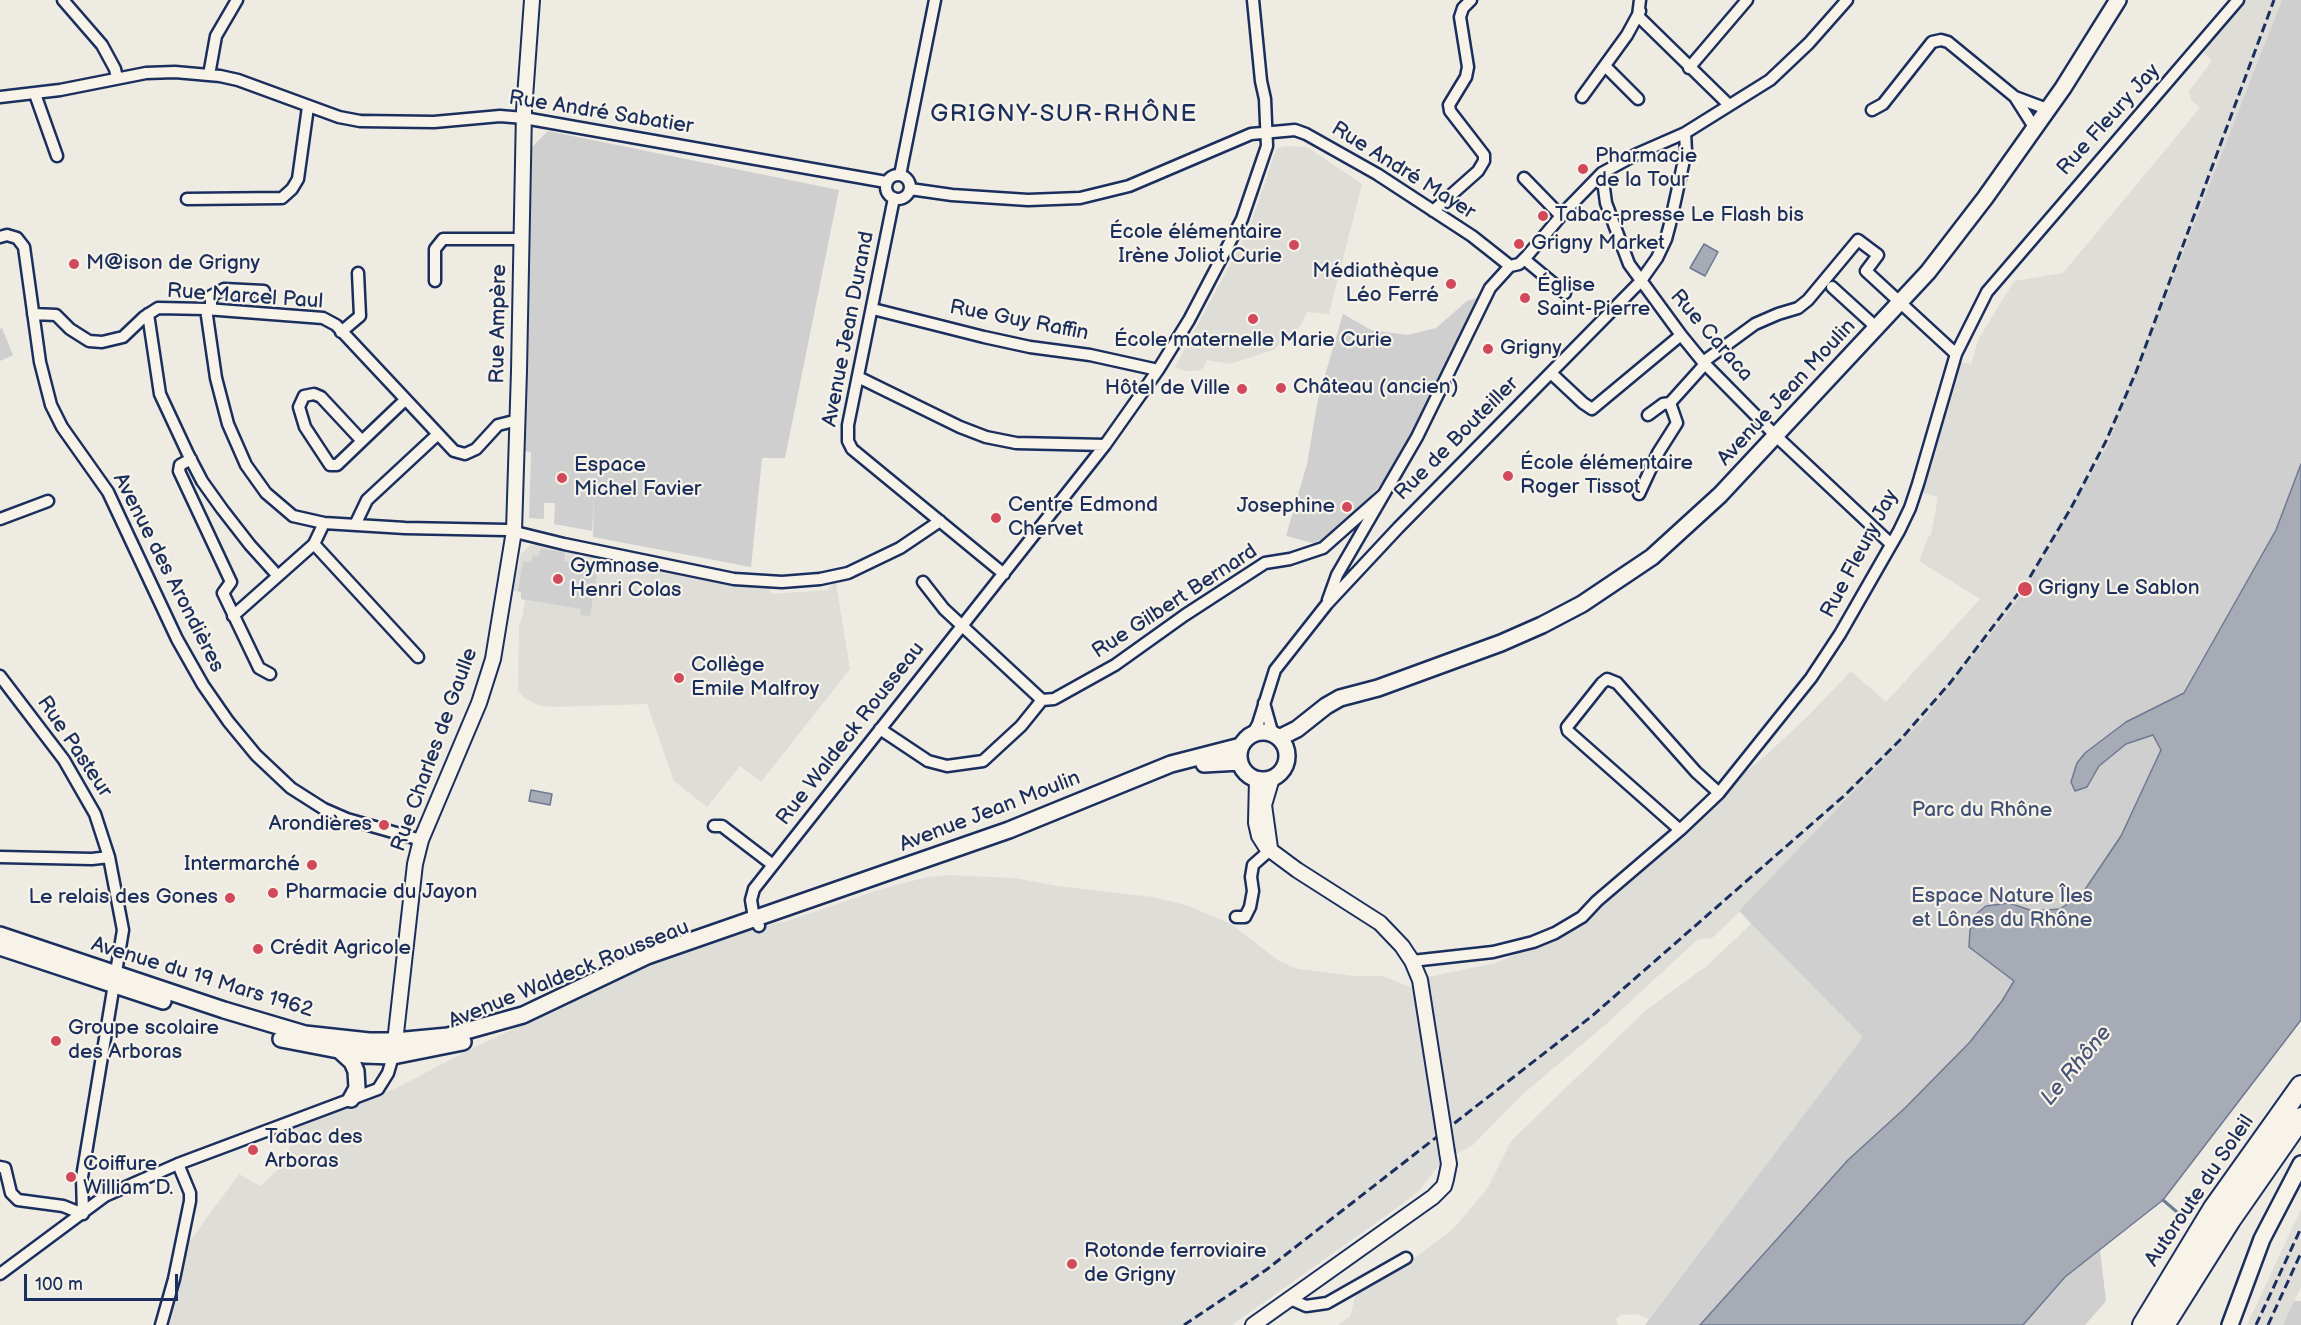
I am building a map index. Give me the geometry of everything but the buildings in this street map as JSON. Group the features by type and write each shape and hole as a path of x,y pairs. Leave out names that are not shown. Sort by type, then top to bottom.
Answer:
{"highway":[{"name":"Autoroute du Soleil","path":"2143,1325 2214,1208 2301,1086"},
{"name":"Autoroute du Soleil","path":"2164,1325 2213,1245 2301,1118"}],"main road":[{"name":"Avenue Jean Moulin","path":"1276,737 1297,729 1326,706 1341,698 1378,688 1501,643 1582,604 1652,557 1720,495 1928,272 1978,207 2063,88 2118,0"},
{"name":"Avenue Jean Moulin","path":"1287,757 1310,729 1328,715 1378,688"},
{"path":"1260,733 1276,737 1286,750 1287,757 1283,770 1264,778 1249,775 1245,748 1260,733"},
{"name":"Avenue Jean Moulin","path":"756,922 1009,830 1171,764 1245,748"},
{"name":"Avenue Waldeck Rousseau","path":"395,1041 448,1036 523,1015 647,956 756,922"},
{"name":"Avenue Waldeck Rousseau","path":"393,1056 421,1052 474,1038 631,970 756,922"},
{"name":"Avenue du 19 Mars 1962","path":"0,935 116,980 275,1037 340,1051 393,1056"},
{"name":"Avenue du 19 Mars 1962","path":"0,948 305,1034 395,1041"},
{"path":"340,1051 352,1062 356,1071 357,1088 351,1099"},
{"path":"2230,1325 2262,1239 2301,1164"}],"street":[{"path":"63,0 102,45 115,69 117,78"},
{"path":"209,75 216,36 237,0"},
{"name":"Rue Ampère","path":"514,531 524,118 532,0"},
{"path":"900,175 935,0"},
{"name":"Rue Waldeck Rousseau","path":"756,922 751,900 754,889 961,625 1106,445 1158,370 1189,320 1242,219 1267,146 1268,132 1253,0"},
{"path":"1433,211 1478,171 1484,161 1484,155 1450,111 1449,105 1466,77 1468,68 1460,17 1463,8 1471,0"},
{"path":"1638,16 1640,0"},
{"path":"1582,97 1638,16 1646,0"},
{"path":"1689,68 1747,0"},
{"path":"1327,604 1330,589 1337,575 1418,437 1490,288 1510,266 1519,264 1524,259 1602,173 1622,161 1685,133 1770,80 1809,43 1847,0"},
{"name":"Rue Fleury Jay","path":"1412,961 1493,952 1533,942 1555,933 1582,917 1719,793 1811,678 1840,634 1892,544 1910,508 1956,354 1987,292 2238,0"},
{"path":"1638,16 1729,105"},
{"path":"1872,110 1883,104 1932,42 1941,40 1948,42 2015,97 2034,127"},
{"path":"1605,66 1638,99"},
{"name":"Rue André Sabatier","path":"0,98 156,73 209,75 238,80 339,117 381,123 434,122 500,116 524,118 886,182"},
{"path":"35,93 57,156"},
{"path":"2015,97 2047,109"},
{"path":"187,199 282,198 292,189 298,179 308,107"},
{"name":"Rue André Mayer","path":"1268,132 1295,130 1306,134 1377,174 1472,236 1510,266"},
{"path":"910,189 952,195 1028,200 1068,200 1089,197 1129,186 1251,134 1268,132"},
{"name":"Rue de Bouteiller","path":"1245,748 1258,724 1275,670 1327,604 1429,496 1640,282 1657,258 1666,239 1686,151 1685,133"},
{"name":"Rue Caraca","path":"1602,173 1606,202 1629,264 1681,335 1704,363 1776,436 1892,544"},
{"path":"900,175 908,180 910,189 906,196 894,198 886,192 886,182 892,176 900,175"},
{"path":"1524,177 1561,216"},
{"name":"Avenue Jean Durand","path":"894,198 848,425 849,445 1004,574"},
{"name":"Avenue des Arondières","path":"0,237 7,235 17,238 24,247 40,363 62,427 108,492 177,639 203,685 228,721 256,755 291,788 324,808 348,819 421,840"},
{"path":"435,281 435,249 443,239 522,239"},
{"path":"1648,415 1663,404 1670,403 1704,363 1755,324 1798,308 1808,300 1857,240 1878,255 1866,272 1901,301 1956,354"},
{"path":"1524,259 1565,292"},
{"path":"342,332 360,316 358,273"},
{"path":"1832,287 1877,328"},
{"path":"264,291 224,289 211,296 208,310 216,378 228,424 246,465 266,493 293,516 324,523 514,531 734,579 792,582 848,573 900,548 940,521"},
{"name":"Rue Marcel Paul","path":"33,314 56,315 70,329 89,341 102,342 123,337 158,308 323,318 336,325 454,451 465,454 476,449 498,425 518,420"},
{"name":"Rue Guy Raffin","path":"873,309 1030,347 1158,370"},
{"path":"148,314 160,394 191,459 202,481 222,509 278,576"},
{"path":"1551,374 1592,409 1681,335"},
{"path":"858,377 960,427 986,437 1016,443 1106,445"},
{"path":"362,441 321,397 314,394 304,396 299,407 305,427 330,465 337,465 405,400"},
{"path":"1639,494 1658,453 1677,423 1670,403"},
{"path":"355,525 367,500 438,434"},
{"path":"191,459 180,465 179,471 231,582 223,594 259,668 270,674"},
{"name":"Rue Gilbert Bernard","path":"1042,700 1054,699 1114,665 1265,563 1290,559 1323,548 1384,494"},
{"path":"0,519 48,501"},
{"path":"233,616 314,544 324,523"},
{"name":"Rue Charles de Gaulle","path":"0,1274 105,1196 178,1164 378,1089 388,1073 393,1056 415,864 421,840 480,703 493,659 514,531"},
{"path":"314,544 418,657"},
{"path":"880,729 928,761 946,766 983,761 1021,726 1042,700 961,625 922,582"},
{"name":"Rue Pasteur","path":"0,676 57,751 95,814 109,857 123,930 82,1178 83,1214"},
{"path":"1680,830 1566,727 1607,679 1617,683 1696,772 1719,793"},
{"path":"1264,703 1276,737"},
{"path":"1253,1325 1440,1191 1448,1172 1447,1152 1422,988 1412,961 1402,946 1380,923 1297,870 1262,842 1257,830 1264,778"},
{"path":"714,826 722,826 772,865"},
{"path":"1236,917 1245,917 1250,907 1253,891 1251,877 1253,865 1270,850"},
{"path":"0,857 92,859 109,857"},
{"path":"161,1325 174,1279 190,1201 190,1192 178,1164"},
{"path":"0,1167 5,1168 11,1193 18,1200 63,1206 83,1214"},
{"path":"1290,1299 1306,1306 1327,1303 1406,1258"}],"shaded area":[{"path":"2236,0 2284,0 2158,339 2058,555 1937,723 1712,938 1697,940 1605,1025 1523,1094 1473,1145 1449,1158 1435,1170 1420,1190 1401,1205 1232,1325 161,1325 176,1260 239,1174 260,1186 287,1161 293,1127 396,1088 475,1047 646,967 875,891 927,877 947,875 1015,878 1057,886 1152,897 1186,905 1231,924 1279,961 1298,969 1354,976 1383,976 1410,987 1420,983 1423,978 1496,963 1575,928 1690,823 1721,791 1764,757 1807,717 1851,671 1886,702 1980,599 1919,561 1931,534 1938,497 1916,491 1955,361 1971,364 1978,340 2014,281 2063,273 2186,125 2200,107 2191,100 2189,91 2212,61 2199,47"},
{"name":"École élémentaire Irène Joliot Curie","path":"1284,146 1307,147 1362,184 1329,314 1307,312 1300,326 1273,350 1230,364 1207,360 1203,368 1197,371 1185,371 1175,367 1249,229 1276,149"},
{"name":"Collège Emile Malfroy","path":"539,543 631,562 634,569 645,571 651,567 768,587 772,594 827,590 836,583 850,669 761,782 740,766 707,807 674,781 647,704 553,707 538,705 524,698 518,690 519,623 522,619 525,600 521,599 521,592 513,591 521,554 529,546"},
{"path":"1756,919 1867,1034 1650,1320 1637,1314 1621,1315 1616,1319 1618,1325 1338,1325 1350,1316 1356,1293 1403,1267 1453,1229 1487,1189 1511,1141 1645,1011 1708,965"},
{"path":"2301,1209 2301,1287 2283,1325 2247,1325"}],"green space":[{"name":"Espace Nature Îles et Lônes du Rhône","path":"2282,0 2301,0 2301,829 1885,1325 1645,1325 1863,1037 1739,911 1928,714 2024,592 2108,445"},
{"path":"548,131 839,190 785,458 762,458 751,567 593,537 594,496 592,531 554,524 555,503 544,503 544,519 529,518 531,452 524,451 531,148"},
{"path":"1482,296 1463,329 1403,456 1377,489 1350,518 1317,544 1286,536 1307,464 1318,399 1343,314 1371,330 1407,335 1436,328 1467,301"},
{"path":"2,328 13,355 0,361 0,329"},
{"name":"Gymnase Henri Colas","path":"540,549 565,552 564,561 598,567 590,616 580,615 581,609 521,599 521,592 518,591 523,561 531,562 533,555 539,556"},
{"path":"2100,1250 2106,1301 2085,1325 2023,1325 2065,1277"},
{"path":"2294,1301 2301,1301 2301,1325 2283,1325"}],"water":[{"path":"1704,244 1718,252 1705,276 1690,268"},
{"name":"Le Rhône","path":"2301,464 2301,1020 2163,1200 2065,1277 2023,1325 1700,1325 1848,1160 1905,1108 1970,1042 2002,1001 2014,981 1969,947 1970,930 1975,915 1986,906 2009,903 2033,911 2060,909 2082,894 2121,836 2161,750 2153,735 2126,744 2099,766 2087,787 2075,791 2071,782 2077,763 2085,753 2126,722 2184,693 2276,530"},
{"path":"531,790 552,794 550,805 529,801"}],"waterway":[{"path":"2163,1200 2177,1212"}],"railway":[{"path":"1184,1325 1266,1270 1592,1016 1845,795 1900,740 1950,683 2027,582 2071,508 2106,441 2136,372 2274,0"},
{"path":"2256,1325 2301,1228"},
{"path":"2268,1325 2301,1253"}],"place":[{"name":"Pharmacie de la Tour","path":"1583,169"},
{"name":"Tabac-presse Le Flash bis","path":"1543,216"},
{"name":"Grigny Market","path":"1519,244"},
{"name":"École élémentaire Irène Joliot Curie","path":"1294,245"},
{"name":"M@ison de Grigny","path":"74,264"},
{"name":"Médiathèque Léo Ferré","path":"1451,284"},
{"name":"Église Saint-Pierre","path":"1525,298"},
{"name":"École maternelle Marie Curie","path":"1253,319"},
{"name":"Grigny","path":"1488,349"},
{"name":"Château (ancien)","path":"1281,388"},
{"name":"Hôtel de Ville","path":"1242,389"},
{"name":"École élémentaire Roger Tissot","path":"1508,476"},
{"name":"Espace Michel Favier","path":"562,478"},
{"name":"Josephine","path":"1347,507"},
{"name":"Centre Edmond Chervet","path":"996,518"},
{"name":"Gymnase Henri Colas","path":"558,579"},
{"name":"Grigny Le Sablon","path":"2025,589"},
{"name":"Collège Emile Malfroy","path":"679,678"},
{"name":"Arondières","path":"384,825"},
{"name":"Intermarché","path":"312,865"},
{"name":"Pharmacie du Jayon","path":"273,893"},
{"name":"Le relais des Gones","path":"230,898"},
{"name":"Crédit Agricole","path":"258,949"},
{"name":"Groupe scolaire des Arboras","path":"56,1041"},
{"name":"Tabac des Arboras","path":"253,1150"},
{"name":"Coiffure William D.","path":"71,1177"},
{"name":"Rotonde ferroviaire de Grigny","path":"1072,1264"}],"district":[{"name":"GRIGNY-SUR-RHÔNE","path":"1064,115"}],"park label":[{"name":"Parc du Rhône","path":"1982,811"}]}
